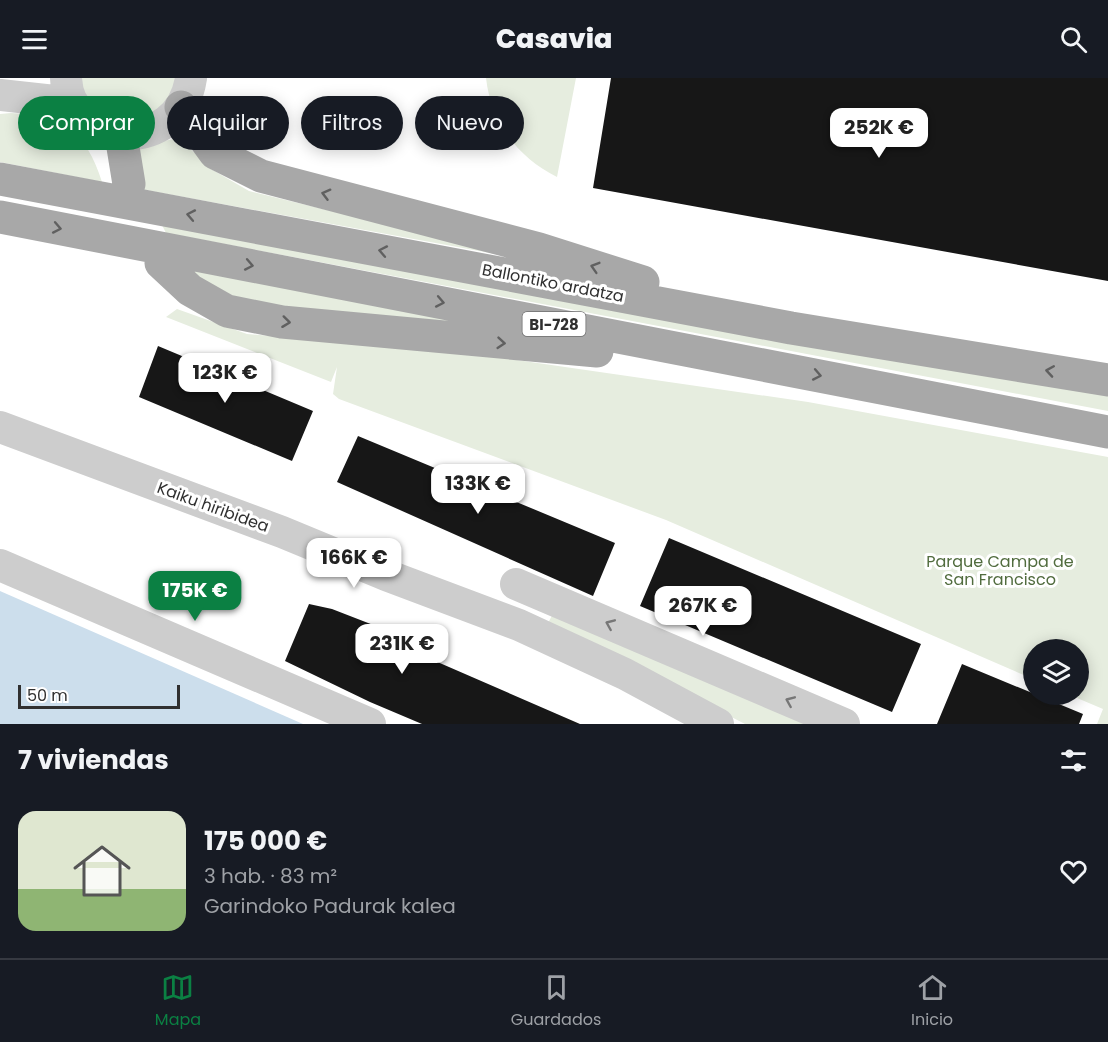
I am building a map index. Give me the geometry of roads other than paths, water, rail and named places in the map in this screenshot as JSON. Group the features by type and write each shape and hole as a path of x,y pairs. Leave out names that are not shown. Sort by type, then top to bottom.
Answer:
{"main road":[{"path":"186,92 216,153 261,176 539,249 791,328"},
{"path":"124,150 129,183"},
{"name":"Ballontiko ardatza","path":"0,179 791,328 1108,380"},
{"name":"BI-728","path":"0,217 1108,432"},
{"path":"161,263 190,290 227,311 282,322 778,368"}],"street":[{"path":"0,93 31,78"},
{"path":"0,93 69,90"},
{"path":"155,129 163,126 186,92"},
{"name":"Kaiku hiribidea","path":"0,427 282,532 529,630 625,674 718,724"},
{"path":"0,565 370,724"},
{"path":"529,630 530,590 843,724"}],"water":[{"path":"0,591 303,724 0,724"}],"park label":[{"name":"Parque Campa de San Francisco","path":"1000,570"}]}
